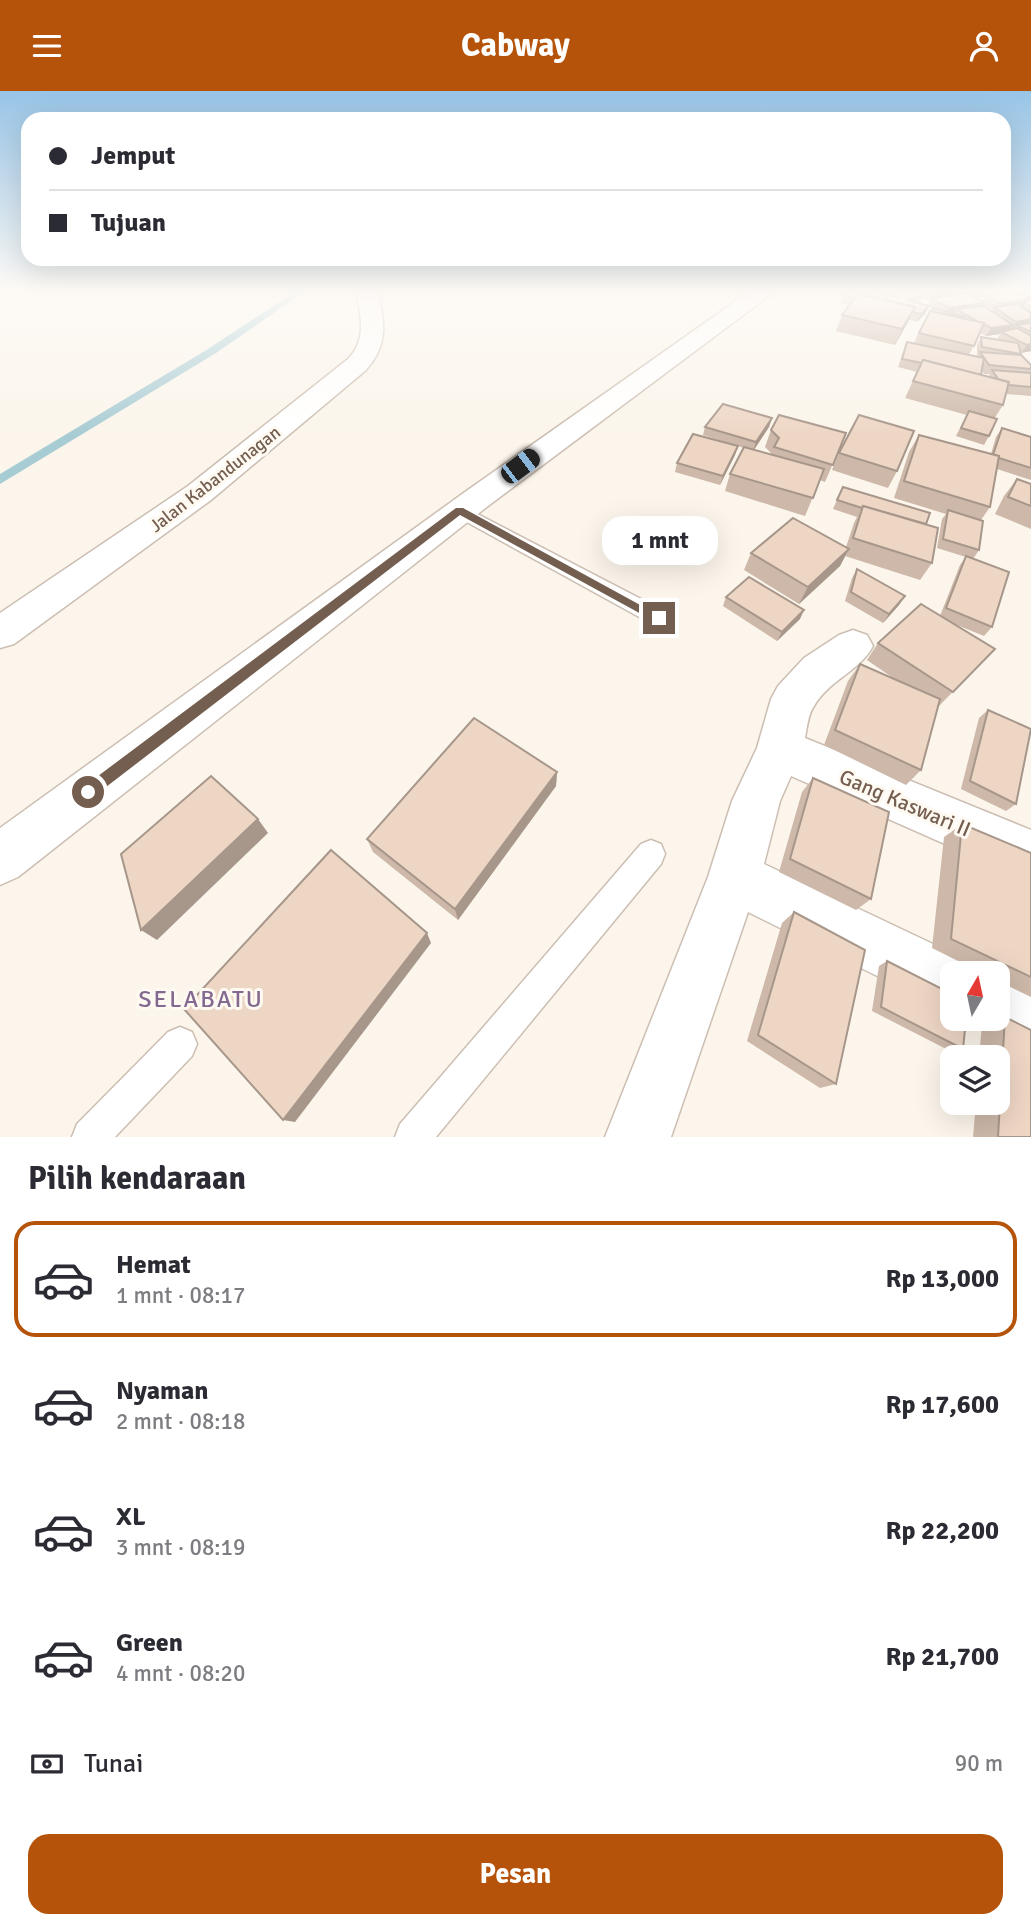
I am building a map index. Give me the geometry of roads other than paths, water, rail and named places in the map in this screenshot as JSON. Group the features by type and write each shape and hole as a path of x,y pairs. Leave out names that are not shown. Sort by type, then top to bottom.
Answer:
{"street":[{"name":"Jalan Kabandunagan","path":"0,633 107,563 222,477 332,381 362,359 371,338"},
{"path":"0,859 620,391 696,338"},
{"path":"638,1137 734,877 756,801 779,750 793,699 819,670 853,646"},
{"name":"Gang Kaswari II","path":"779,750 1031,856"},
{"path":"734,877 940,978"},
{"path":"1010,1012 1031,1023"}],"lane":[{"path":"460,511 659,618"},
{"path":"414,1137 651,854"},
{"path":"90,1137 180,1044"}],"waterway":[{"path":"0,480 232,338"}],"district":[{"name":"SELABATU","path":"201,999"}]}
